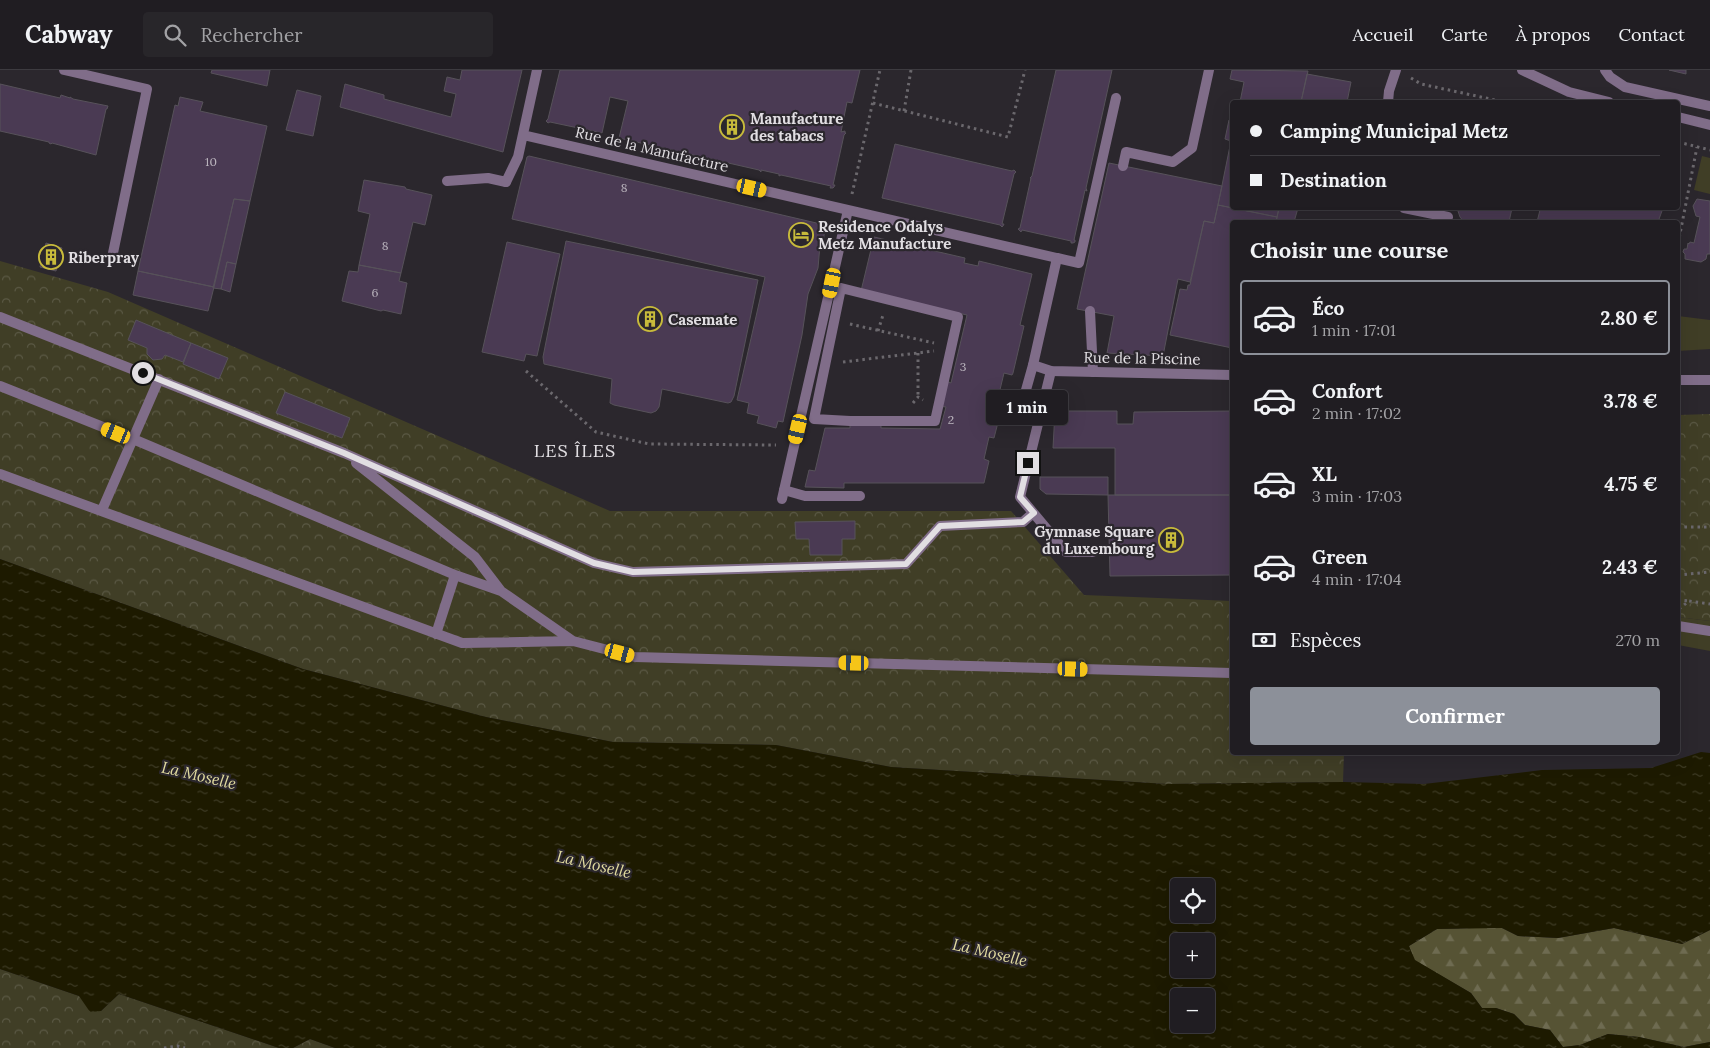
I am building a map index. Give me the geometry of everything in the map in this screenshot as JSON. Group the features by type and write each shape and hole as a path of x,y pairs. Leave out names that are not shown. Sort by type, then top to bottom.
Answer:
{"street":[{"path":"64,70 146,89 113,253"},
{"path":"447,181 488,178 506,182 518,156 538,70"},
{"path":"1123,166 1126,152 1173,162 1192,148 1209,70"},
{"path":"1388,100 1396,70"},
{"path":"1522,70 1569,92 1598,100"},
{"path":"1608,74 1625,87 1710,106"},
{"name":"Rue de la Manufacture","path":"523,135 1079,263 1116,98"},
{"path":"1680,117 1710,124"},
{"path":"848,210 783,494 860,496"},
{"path":"1414,210 1448,217"},
{"path":"1024,397 1057,258"},
{"path":"841,288 958,317 935,421 814,419 825,364 841,288"},
{"path":"1090,311 1092,372"},
{"path":"0,316 344,453 594,563 633,572 906,564 940,526 1023,522 1034,513"},
{"path":"1033,365 1052,371 1020,497 1066,552 1094,552"},
{"name":"Rue de la Piscine","path":"1052,371 1230,376"},
{"path":"102,510 159,379"},
{"path":"1680,380 1710,380"},
{"path":"0,386 133,439 455,575 501,591 574,641"},
{"path":"344,453 475,556 501,591"},
{"path":"0,474 462,643 574,641 635,657 1230,674"},
{"path":"436,634 455,575"},
{"path":"1680,626 1710,631"}],"path":[{"path":"848,210 880,70"},
{"path":"904,111 911,70"},
{"path":"872,103 1008,138 1025,70"},
{"path":"1406,75 1421,84 1495,100"},
{"path":"1680,142 1710,150"},
{"path":"1680,234 1698,147"},
{"path":"834,321 941,344"},
{"path":"825,364 943,350"},
{"path":"918,353 918,397"},
{"path":"526,371 596,432 649,444 794,445"},
{"path":"1680,527 1710,527"},
{"path":"1680,575 1710,572"},
{"path":"1680,600 1710,604"},
{"path":"1680,608 1689,601"},
{"path":"164,1048 177,1046 185,1048"}],"green space":[{"path":"1702,156 1710,158 1710,194 1694,190"},
{"path":"0,261 108,292 610,511 1011,511 1084,595 1230,601 1230,755 1344,755 1343,782 1167,784 891,767 776,745 613,742 486,717 303,669 0,559"},
{"path":"1680,316 1710,320 1710,349 1680,351"},
{"path":"1710,414 1710,621 1680,617 1680,415"},
{"path":"1680,617 1710,621 1710,651 1680,645"},
{"path":"1502,928 1518,936 1558,938 1614,928 1682,944 1710,930 1710,1042 1684,1047 1639,1037 1608,1034 1580,1045 1563,1047 1550,1030 1525,1025 1514,1014 1496,1008 1482,1008 1471,993 1414,960 1409,946 1437,929"},
{"path":"0,969 79,996 101,1011 119,994 279,1048 0,1048"},
{"path":"310,1039 335,1048 293,1048"}],"water":[{"name":"La Moselle","path":"0,559 303,669 486,717 613,742 776,745 891,767 1167,784 1343,782 1424,784 1542,770 1651,768 1701,752 1710,753 1710,930 1682,944 1614,928 1558,938 1518,936 1502,928 1437,929 1409,946 1415,960 1471,993 1482,1008 1496,1008 1514,1014 1525,1025 1550,1030 1563,1047 1580,1045 1608,1034 1639,1037 1684,1047 1710,1042 1710,1048 335,1048 310,1039 293,1048 279,1048 119,994 101,1011 90,1012 79,996 0,969"}],"building":[{"path":"212,70 270,70 267,86 211,73"},
{"path":"462,70 522,70 503,152 340,107 345,84 384,95 384,99 451,117 456,94 444,91 447,77 460,80"},
{"name":"Manufacture des tabacs","path":"560,70 860,70 852,103 847,102 841,132 845,131 846,133 833,185 835,185 833,188 830,188 831,186 779,176 779,174 761,170 761,172 619,138 628,101 610,97 602,133 548,123 546,121"},
{"path":"1056,70 1112,70 1086,188 1087,191 1085,190 1075,242 1073,243 1022,230 1021,232 1018,229 1020,228"},
{"path":"1232,70 1308,71 1301,100 1240,100 1244,82 1230,79"},
{"path":"1669,70 1686,70 1686,74"},
{"path":"1307,74 1351,82 1347,100 1301,100"},
{"path":"0,84 60,98 61,95 108,106 96,155 0,131"},
{"path":"297,90 321,96 313,136 286,130"},
{"path":"180,97 203,102 200,111 267,126 250,201 234,199 214,287 138,271 175,105 178,106"},
{"path":"1229,120 1230,141 1225,139"},
{"path":"895,144 1014,170 1016,172 1003,226 882,198"},
{"path":"1230,146 1230,208 1218,205"},
{"path":"527,157 825,225 823,245 820,245 818,268 808,294 802,335 783,422 778,421 776,428 757,423 759,416 747,413 749,403 737,400 765,277 512,219"},
{"path":"1109,163 1222,186 1214,223 1204,221 1190,282 1178,279 1163,356 1107,353 1114,316 1077,309"},
{"path":"364,180 405,187 406,189 432,195 425,225 413,222 401,273 359,265 370,214 358,211"},
{"path":"234,199 250,201 236,264 227,262 221,289 213,288"},
{"path":"1697,199 1710,201 1710,254 1707,254 1706,259 1701,262 1685,259 1683,252 1684,249 1687,249 1688,243 1694,243 1700,217 1696,216 1693,206"},
{"path":"1218,205 1230,207 1230,210 1243,210 1277,217 1276,220 1230,220 1230,348 1170,335 1180,289 1187,290 1188,285 1190,285 1204,221 1214,223"},
{"path":"1243,210 1279,210 1277,217"},
{"path":"1279,210 1297,210 1295,220 1276,220"},
{"path":"1458,210 1512,210 1509,220 1462,220"},
{"path":"1540,210 1662,210 1659,220 1538,220"},
{"path":"874,237 965,258 964,263 978,266 979,261 1032,274 1020,325 1024,326 1013,373 1012,375 1004,373 998,398 1004,399 994,438 989,437 984,459 989,461 984,483 844,483 844,488 805,487 809,470 815,471 825,428 850,428 850,421 881,421 881,428 940,429 946,407 938,406 944,380 951,383 967,315 861,291"},
{"name":"Casemate","path":"566,241 758,280 734,396 731,402 728,403 662,389 659,407 651,413 610,403 612,379 544,364 543,357"},
{"path":"507,242 560,254 537,356 526,354 524,361 482,352"},
{"name":"Riberpray","path":"46,243 62,248 56,271 40,267"},
{"path":"227,262 236,264 230,292 221,289"},
{"path":"359,265 401,273 399,281 407,283 401,314 342,301 349,271 358,272"},
{"path":"138,271 214,287 208,311 133,295"},
{"path":"136,320 191,343 183,362 165,355 162,359 153,360 147,354 147,348 128,340"},
{"path":"191,343 228,358 219,379 183,364"},
{"path":"285,392 350,418 342,438 276,413"},
{"path":"1055,411 1117,411 1117,424 1133,424 1134,412 1230,411 1230,495 1115,495 1115,448 1053,448"},
{"path":"1040,477 1108,477 1108,495 1046,494 1040,489"},
{"name":"Gymnase Square du Luxembourg","path":"1108,495 1230,495 1230,575 1110,576"},
{"path":"855,521 855,539 842,539 842,555 810,555 809,539 796,539 795,522"}],"place":[{"name":"Manufacture des tabacs","path":"732,127"},
{"name":"Residence Odalys Metz Manufacture","path":"801,235"},
{"name":"Riberpray","path":"51,257"},
{"name":"Casemate","path":"650,319"},
{"name":"Gymnase Square du Luxembourg","path":"1171,540"}],"district":[{"name":"LES ÎLES","path":"575,450"}],"route":[{"path":"143,373 344,453 594,563 633,572 906,564 940,526 1023,522 1034,513 1020,497 1028,463"}]}
